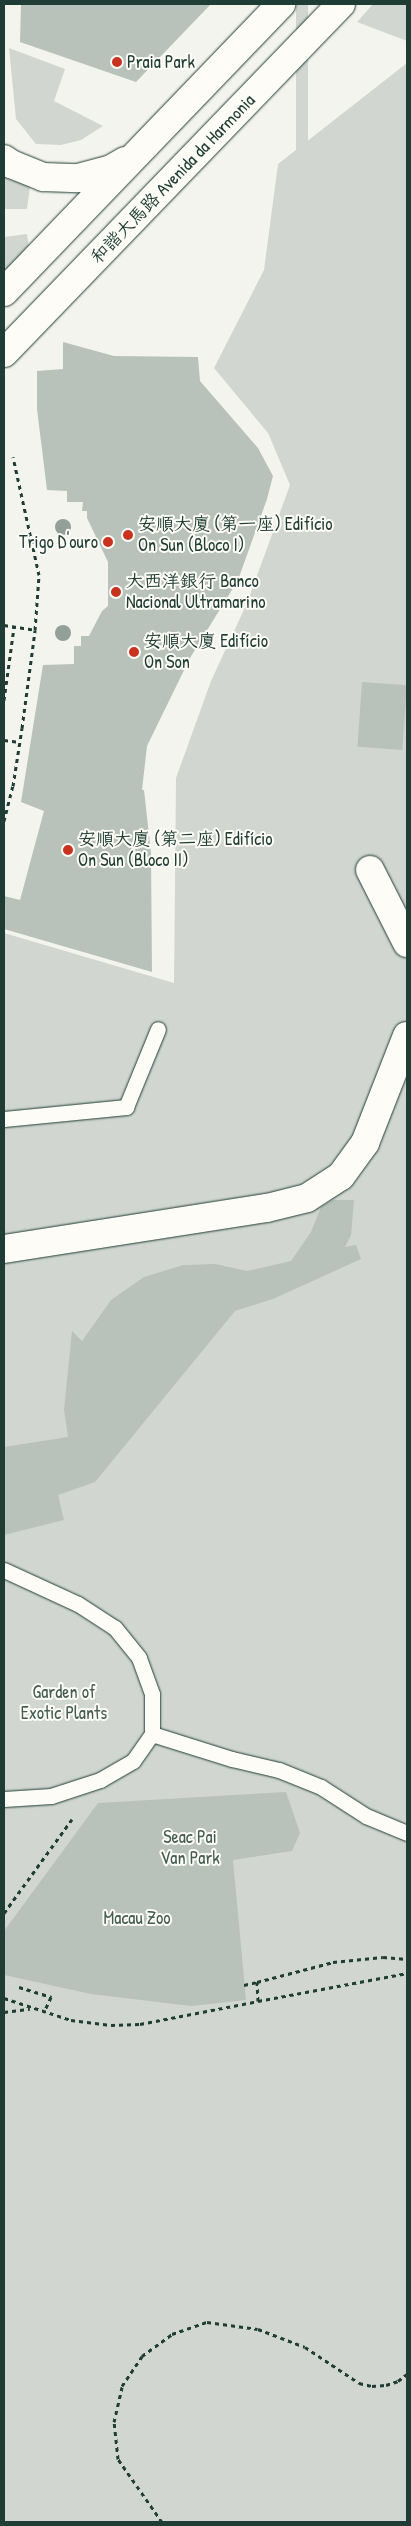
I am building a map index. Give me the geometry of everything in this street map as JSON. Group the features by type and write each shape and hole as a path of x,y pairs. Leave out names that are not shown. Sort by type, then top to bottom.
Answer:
{"street":[{"path":"4,292 282,4"},
{"name":"和諧大馬路 Avenida da Harmonia","path":"4,353 342,4"},
{"path":"4,159 11,164 43,177 78,178 111,169 140,151"},
{"path":"4,329 18,326 43,314"},
{"path":"370,870 407,943"},
{"path":"4,1249 267,1208 307,1198 341,1176 365,1143 407,1036"}],"lane":[{"path":"4,1119 126,1107 158,1029"},
{"path":"4,1570 78,1604 115,1628 139,1658 152,1694 152,1734 133,1761 100,1780 51,1796 4,1799"},
{"path":"152,1734 287,1773 321,1787 366,1816 407,1833"}],"path":[{"path":"4,820 13,786 20,742 35,630 39,575 14,456"},
{"path":"4,625 35,630"},
{"path":"4,700 14,627"},
{"path":"4,740 20,742"},
{"path":"4,1913 100,1780"},
{"path":"244,1985 333,1962 384,1957 407,1958"},
{"path":"4,1998 71,2020 111,2025 140,2024 407,1973"},
{"path":"256,1982 258,2002"},
{"path":"19,1987 51,1997 44,2012"},
{"path":"4,2012 34,2008"},
{"path":"162,2522 118,2459 114,2422 122,2386 142,2356 172,2334 207,2322 258,2329 305,2347 359,2383 372,2386 386,2385 398,2381 407,2374"}],"green space":[{"path":"296,4 308,4 308,337 296,337"},
{"path":"373,4 407,4 407,41 357,22"},
{"path":"9,48 65,69 54,101 103,126 81,140 61,145 36,144 16,119"},
{"path":"407,63 407,2522 4,2522 4,933 174,983 176,778 211,681 247,603 290,485 268,433 214,368 264,270 278,164"},
{"path":"4,174 30,186 27,209 4,209"},
{"path":"27,234 29,250 4,271 4,237"}],"building":[{"name":"Praia Park","path":"21,4 211,4 136,82 20,42"},
{"name":"安順大廈 Edifício On Son","path":"63,342 114,356 198,357 200,381 258,448 273,476 267,499 238,580 190,658 147,746 142,790 144,790 151,853 152,972 4,929 4,896 20,900 44,811 21,802 43,665 74,664 74,646 81,646 81,636 89,636 102,611 108,606 108,562 87,518 87,511 82,511 83,502 67,502 67,491 47,490 37,409 37,371 63,369"},
{"path":"362,682 407,685 402,750 357,747"},
{"path":"333,1200 354,1200 351,1235 345,1247 356,1245 361,1259 273,1299 235,1311 95,1482 58,1495 64,1520 4,1535 4,1447 68,1437 64,1410 72,1331 82,1341 111,1300 144,1277 183,1265 215,1264 247,1271 291,1261 311,1232 321,1207"},
{"path":"286,1792 300,1833 292,1851 233,1860 246,2000 191,2006 91,1994 4,1975 4,1931 98,1803"}],"place":[{"name":"Praia Park","path":"117,62"},
{"name":"安順大廈 (第一座) Edifício On Sun (Bloco I)","path":"128,535"},
{"name":"Trigo D'ouro","path":"108,542"},
{"name":"大西洋銀行 Banco Nacional Ultramarino","path":"116,592"},
{"name":"安順大廈 Edifício On Son","path":"134,652"},
{"name":"安順大廈 (第二座) Edifício On Sun (Bloco II)","path":"68,850"}],"park label":[{"name":"Garden of Exotic Plants","path":"64,1704"},
{"name":"Seac Pai Van Park","path":"190,1848"},
{"name":"Macau Zoo","path":"137,1918"}]}
